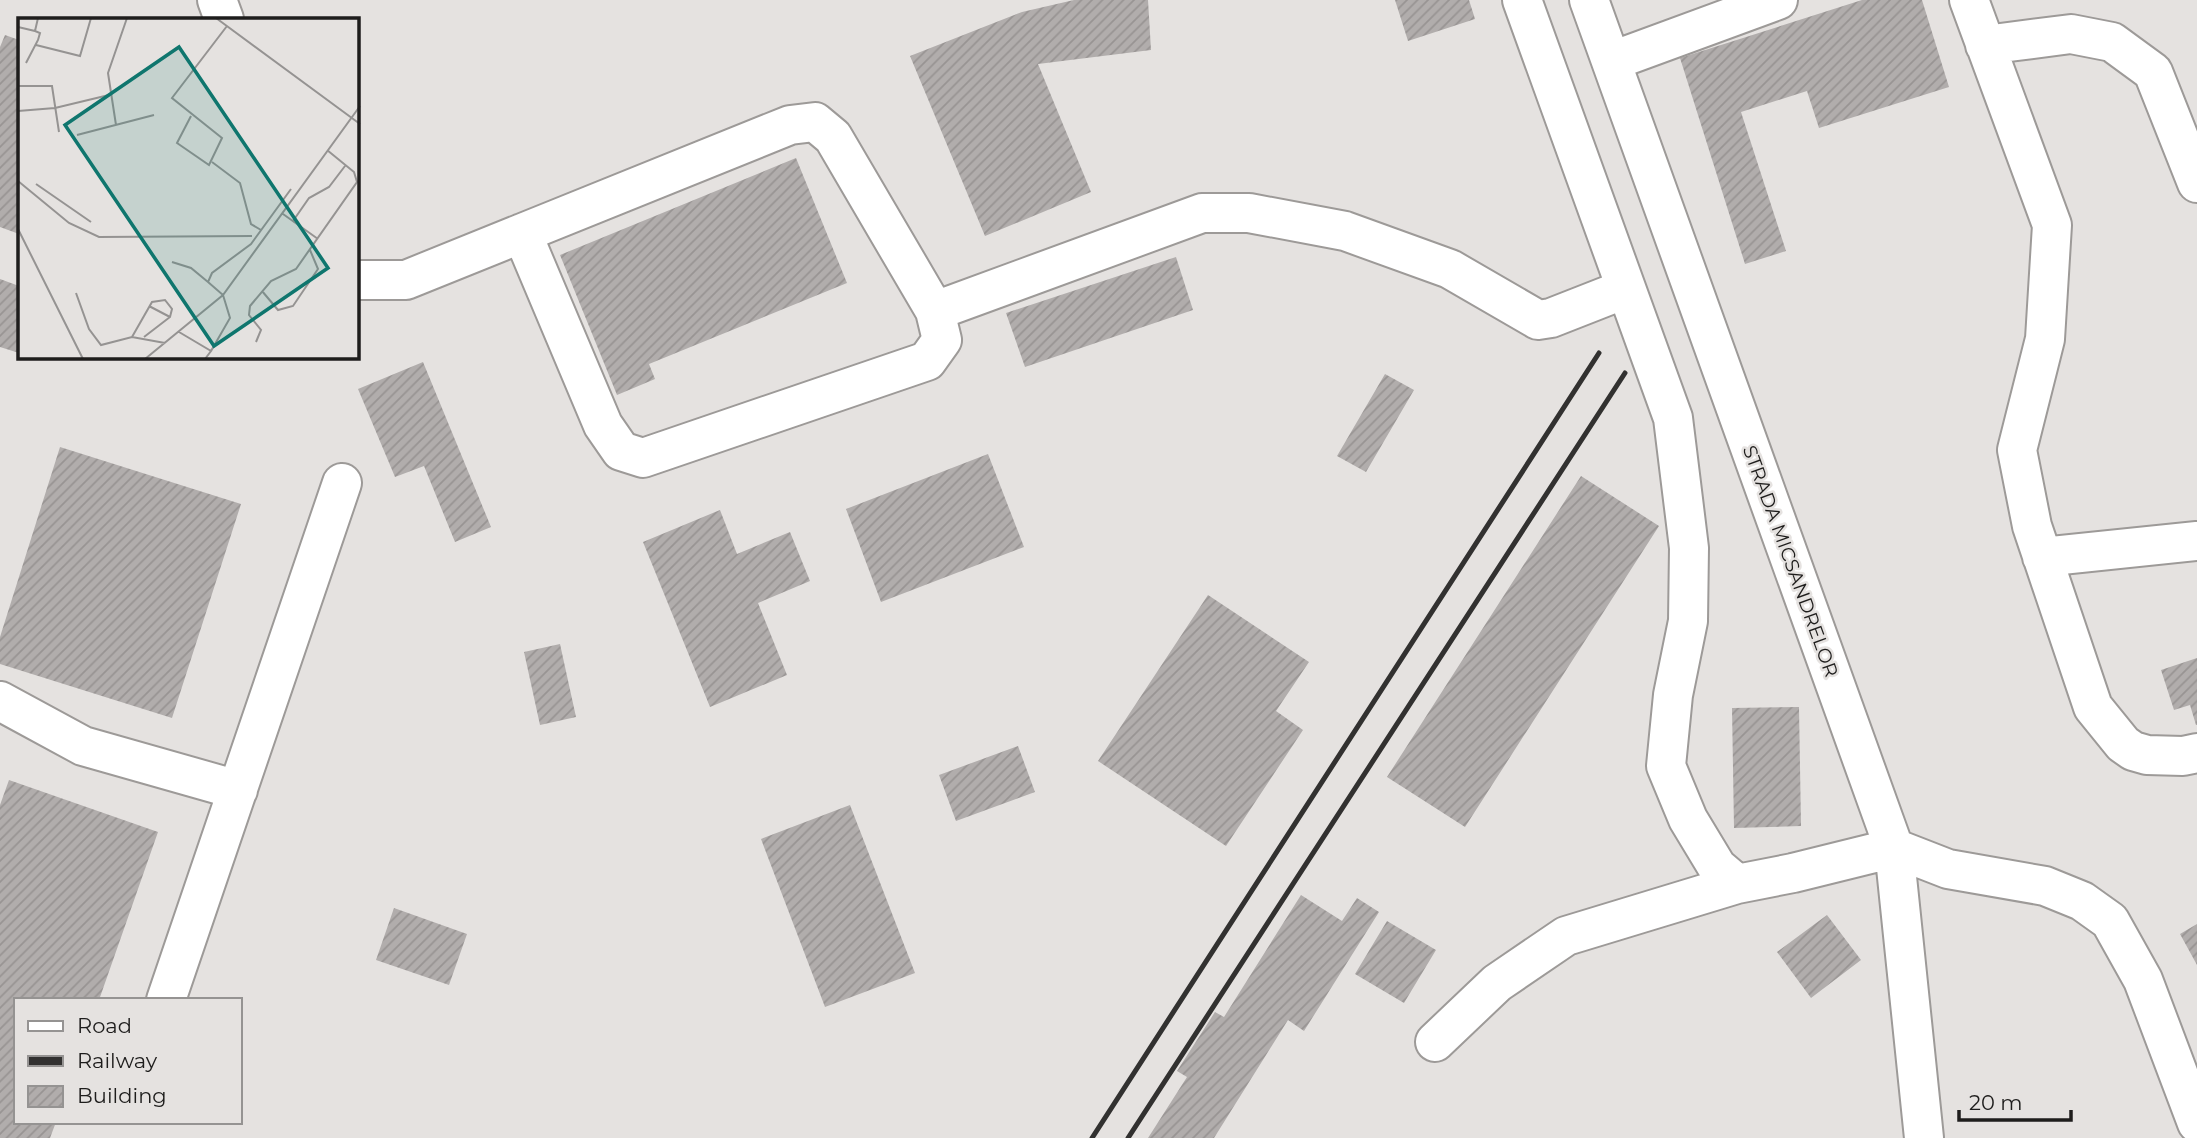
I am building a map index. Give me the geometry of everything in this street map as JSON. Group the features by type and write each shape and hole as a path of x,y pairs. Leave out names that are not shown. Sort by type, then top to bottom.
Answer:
{"street":[{"path":"217,0 224,18"},
{"path":"1522,0 1673,418 1689,548 1688,621 1673,695 1666,766 1688,819 1717,867 1737,884"},
{"name":"STRADA MICSANDRELOR","path":"1589,0 1894,848 1924,1138"},
{"path":"1612,61 1702,13 1778,0"},
{"path":"1969,0 2052,225 2045,339 2017,450 2032,526 2093,708 2123,744 2133,751 2147,755 2183,756 2197,753"},
{"path":"1985,45 2071,34 2112,42 2153,72 2197,183"},
{"path":"359,280 406,280 522,233 790,125 815,122 833,137 935,311 942,340 928,361 643,458 621,451 603,425 522,233"},
{"path":"935,311 1202,213 1249,213 1345,231 1450,269 1538,320 1551,318 1625,289"},
{"path":"167,998 342,483"},
{"path":"2042,558 2197,541"},
{"path":"0,702 83,746 238,790"},
{"path":"1435,1042 1497,983 1566,936 1737,884 1894,848 1948,869 2045,886 2082,901 2110,922 2143,980 2197,1123"}],"building":[{"path":"1074,0 1148,0 1151,50 1038,64 1091,192 985,236 910,56 1022,12"},
{"path":"1395,0 1469,0 1475,19 1408,41"},
{"path":"1862,0 1922,0 1949,87 1819,128 1807,91 1741,112 1786,251 1745,264 1680,58"},
{"path":"5,35 18,40 18,234 0,227 0,47"},
{"path":"796,158 847,283 649,364 655,379 617,395 560,255"},
{"path":"1176,257 1193,310 1025,367 1006,313"},
{"path":"0,279 18,286 18,353 0,347"},
{"path":"423,362 491,527 455,542 424,466 395,477 358,389"},
{"path":"1385,374 1414,390 1366,472 1337,456"},
{"path":"60,447 241,504 172,718 0,664 0,637"},
{"path":"988,454 1024,547 881,602 846,509"},
{"path":"1581,476 1659,526 1465,827 1387,777"},
{"path":"720,510 737,554 790,532 810,581 758,603 787,675 710,707 643,542"},
{"path":"1208,595 1309,662 1276,711 1303,730 1226,846 1098,761"},
{"path":"560,644 576,717 540,725 524,652"},
{"path":"2197,658 2196,725 2190,705 2174,710 2161,670"},
{"path":"1799,707 1801,826 1734,828 1732,708"},
{"path":"1018,746 1035,792 956,821 939,775"},
{"path":"9,780 158,832 100,998 14,998 14,1124 55,1124 50,1138 0,1138 0,805"},
{"path":"850,805 915,973 825,1007 761,839"},
{"path":"1301,895 1342,921 1357,898 1379,912 1304,1031 1288,1020 1214,1138 1148,1138 1187,1077 1177,1071 1215,1012 1224,1017"},
{"path":"394,908 467,934 449,985 376,960"},
{"path":"1827,915 1861,960 1811,998 1777,952"},
{"path":"1387,921 1436,950 1404,1003 1355,974"},
{"path":"2197,924 2197,965 2180,934"}],"railway":[{"path":"1092,1138 1599,353"},
{"path":"1128,1138 1625,373"}]}
